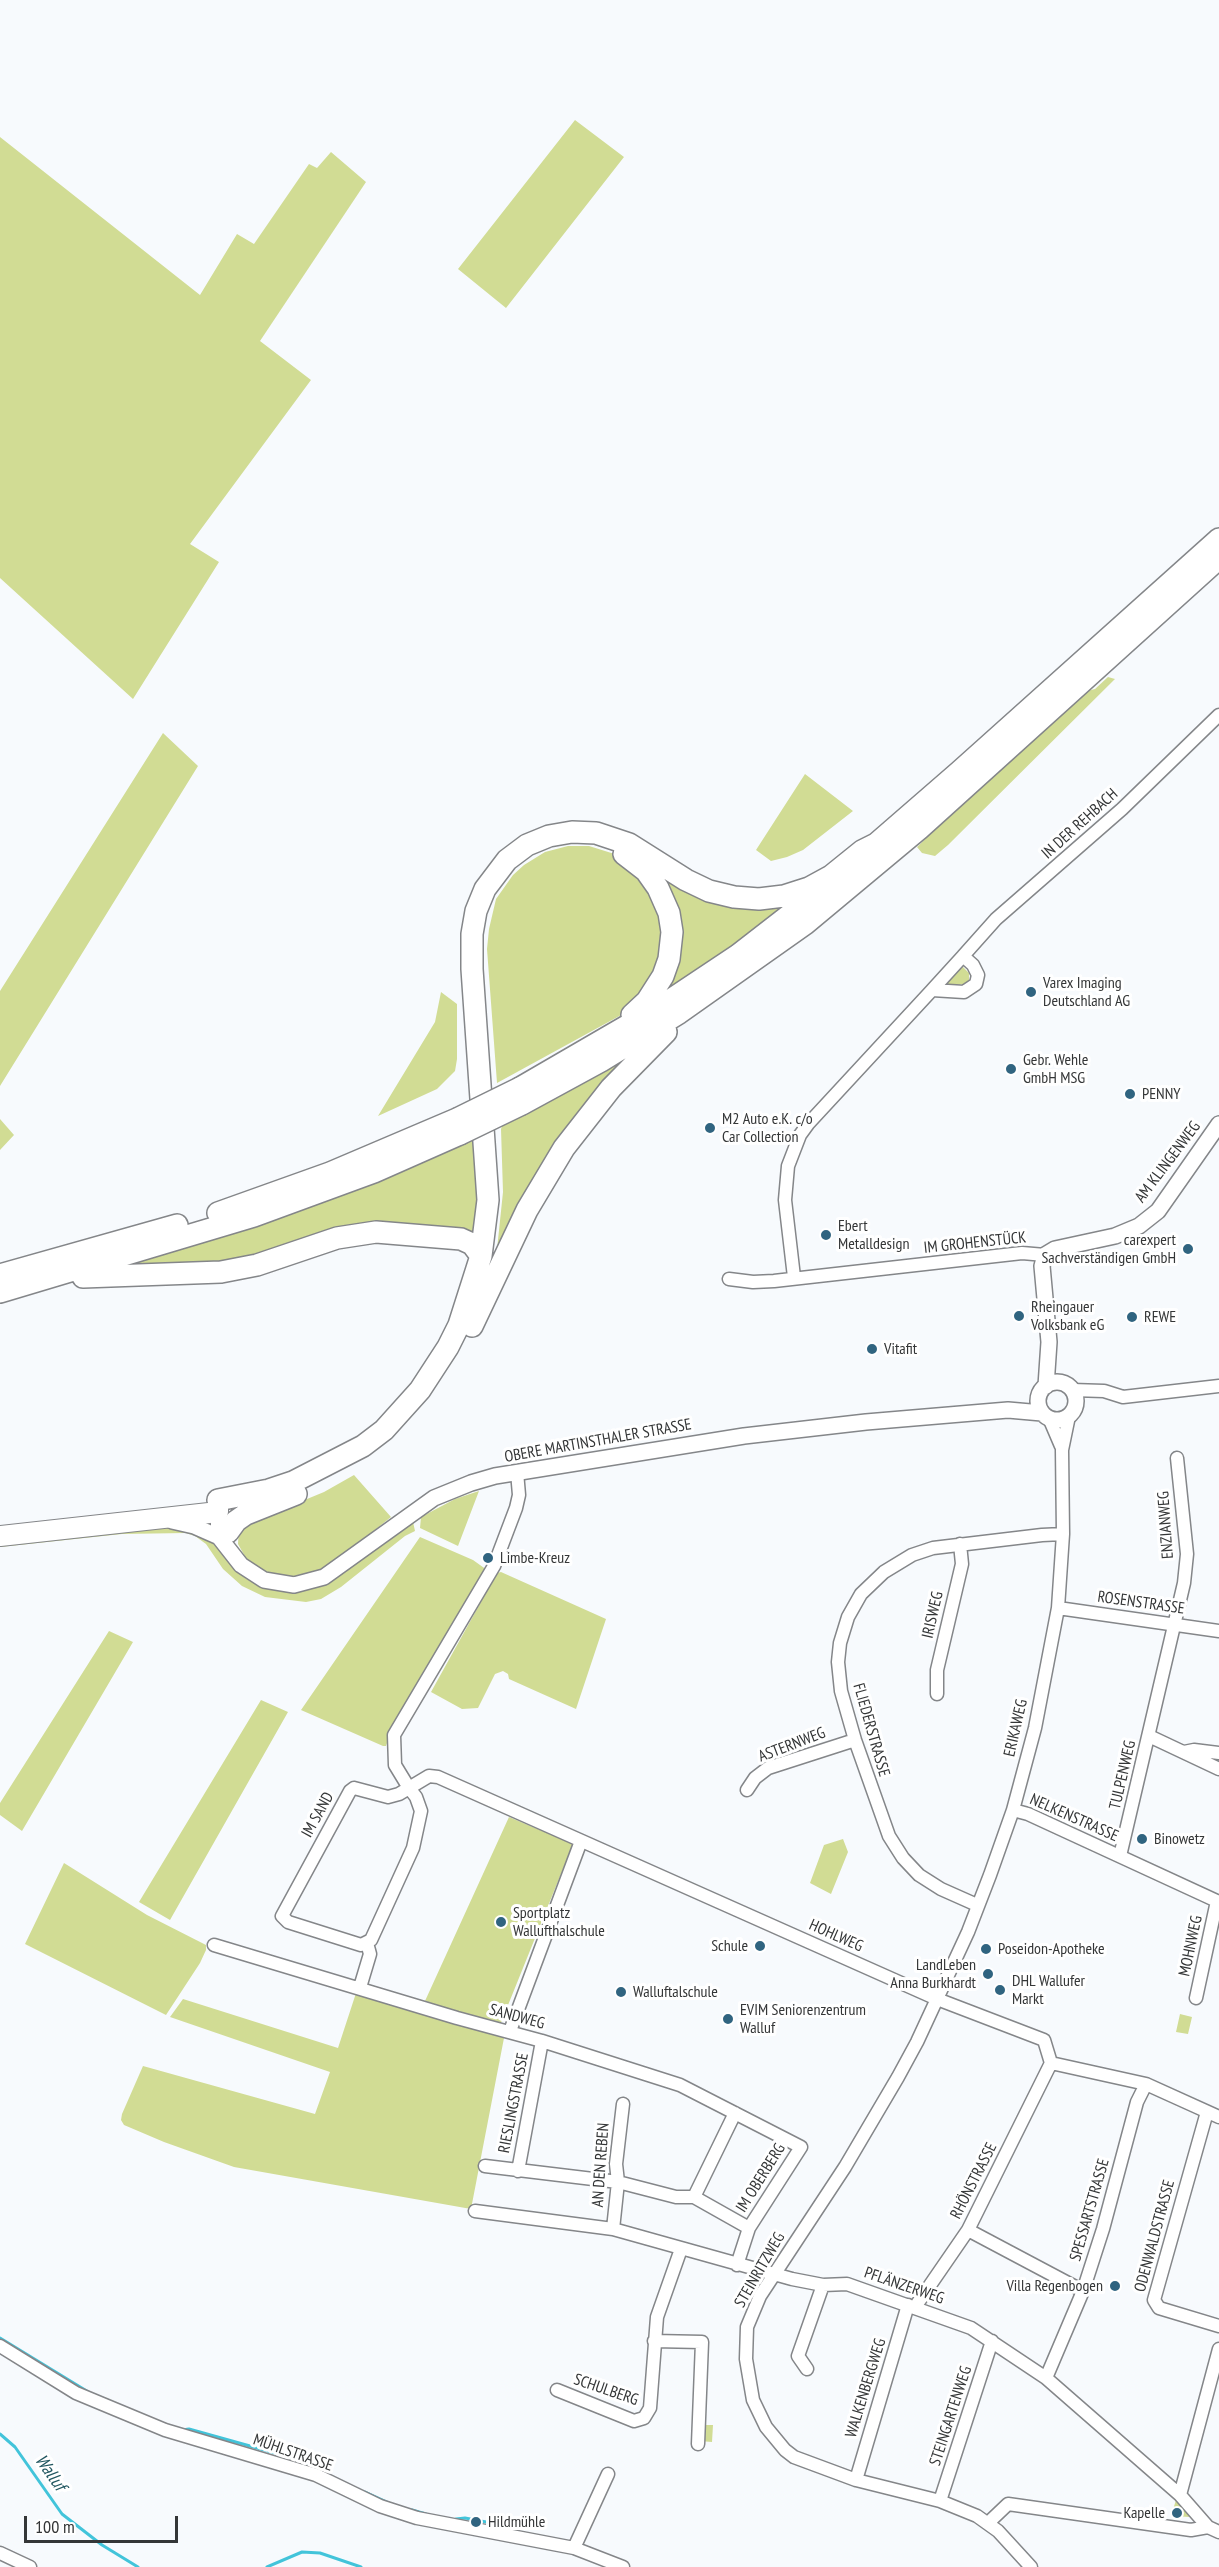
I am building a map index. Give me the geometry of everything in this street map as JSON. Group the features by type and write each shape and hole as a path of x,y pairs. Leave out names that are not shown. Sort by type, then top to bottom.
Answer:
{"highway":[{"path":"911,825 1219,539"},
{"path":"5,1285 286,1190 458,1127 631,1043 717,988 805,924 883,849 1219,558"},
{"path":"220,1508 317,1472 363,1446 384,1430 420,1390 448,1347 468,1303 481,1256 486,1220 487,1174 471,946 480,900 499,868 517,852 549,836 572,832 596,833 629,844 686,880 709,891 734,897 759,899 784,896 809,888 831,876 862,851 883,849"},
{"path":"480,1309 493,1252 498,1199 497,1147 483,957 485,925 495,894 515,868 542,850 573,843 594,844 614,850 639,865 663,896 672,932 667,967 652,994 622,1024 587,1051"},
{"path":"521,1096 738,955 883,849"},
{"path":"223,1535 243,1516 347,1470 369,1456 405,1427 435,1393 447,1374 527,1210 550,1169 579,1126 634,1064 717,988"},
{"path":"5,1285 34,1289 84,1277 185,1274 230,1270 274,1260 336,1238 376,1232 461,1239 472,1244 481,1256"},
{"path":"220,1508 299,1493"}],"main road":[{"path":"0,1536 160,1519 220,1508"},
{"path":"87,1525 119,1517 220,1508"}],"street":[{"name":"IN DER REHBACH","path":"794,1277 785,1200 788,1166 797,1142 808,1124 996,919 1122,809 1219,716"},
{"path":"932,990 964,992 976,984 978,975 976,969 963,956"},
{"name":"AM KLINGENWEG","path":"1045,1255 1055,1249 1115,1236 1139,1226 1158,1211 1219,1124"},
{"name":"IM GROHENSTÜCK","path":"729,1279 753,1282 1022,1253 1045,1255"},
{"path":"1045,1255 1042,1266 1049,1341 1038,1405 1045,1415 1059,1420 1069,1416 1075,1407 1049,1341"},
{"path":"1042,1391 1055,1382 1068,1387 1104,1391 1123,1397 1219,1386"},
{"name":"OBERE MARTINSTHALER STRASSE","path":"1008,1410 1042,1391"},
{"name":"OBERE MARTINSTHALER STRASSE","path":"220,1508 223,1535 232,1555 246,1569 264,1580 294,1585 309,1583 324,1577 434,1498 471,1483 517,1472 744,1436 866,1422 1008,1410 1045,1415"},
{"name":"ERIKAWEG","path":"1045,1415 1062,1450"},
{"name":"ERIKAWEG","path":"937,1999 968,1932 1013,1810 1035,1728 1058,1608 1063,1534 1062,1450 1069,1416"},
{"name":"ENZIANWEG","path":"1173,1624 1183,1584 1187,1554 1177,1458"},
{"path":"361,1984 370,1954 367,1943 413,1848 422,1811 416,1797 395,1765 394,1735 494,1566 516,1508 519,1495 517,1472"},
{"path":"160,1519 223,1535"},
{"name":"FLIEDERSTRASSE","path":"977,1905 942,1889 919,1875 898,1851 889,1836 855,1740 841,1691 838,1662 842,1634 854,1605 871,1583 900,1561 933,1548 1063,1534"},
{"name":"IRISWEG","path":"937,1694 937,1670 962,1564 960,1544"},
{"name":"ROSENSTRASSE","path":"1058,1608 1219,1631"},
{"name":"TULPENWEG","path":"1120,1856 1173,1624"},
{"name":"TULPENWEG","path":"1149,1736 1219,1769"},
{"name":"ASTERNWEG","path":"747,1790 755,1778 768,1768 855,1740"},
{"name":"TULPENWEG","path":"1183,1752 1194,1750 1219,1753"},
{"name":"HOHLWEG","path":"409,1788 423,1779 434,1776 937,1999 1044,2040 1051,2063"},
{"name":"IM SAND","path":"367,1943 362,1945 288,1922 284,1920 283,1911 350,1791 358,1788 388,1797 409,1788"},
{"name":"NELKENSTRASSE","path":"1013,1810 1028,1814 1218,1901"},
{"path":"510,2031 581,1841"},
{"name":"MOHNWEG","path":"1196,1998 1218,1901"},
{"name":"SANDWEG","path":"214,1945 542,2040 680,2085 801,2147"},
{"name":"STEINRITZWEG","path":"937,1999 883,2106 760,2296 747,2327 746,2359 753,2400 766,2427 785,2450 794,2457 856,2480 940,2500 988,2523 1014,2546 1031,2567"},
{"name":"RIESLINGSTRASSE","path":"518,2171 542,2040"},
{"path":"1051,2063 1146,2084 1219,2117"},
{"name":"RHÖNSTRASSE","path":"911,2306 968,2230 1051,2063"},
{"name":"SPESSARTSTRASSE","path":"1046,2378 1083,2291 1103,2229 1137,2102 1146,2084"},
{"name":"AN DEN REBEN","path":"613,2229 622,2104"},
{"name":"ODENWALDSTRASSE","path":"1207,2112 1154,2300 1159,2308 1219,2325"},
{"path":"694,2197 735,2113"},
{"name":"IM OBERBERG","path":"737,2265 749,2228 801,2147"},
{"name":"RIESLINGSTRASSE","path":"485,2166 618,2182 676,2197 694,2197"},
{"name":"IM OBERBERG","path":"694,2197 749,2228"},
{"name":"PFLÄNZERWEG","path":"475,2211 613,2229 737,2265 823,2285 847,2284 971,2328 1046,2378 1180,2495 1214,2529"},
{"path":"968,2230 1083,2291"},
{"path":"681,2249 661,2302 654,2341 702,2342 698,2444"},
{"path":"807,2369 798,2356 823,2285"},
{"name":"WALKENBERGWEG","path":"856,2480 911,2306"},
{"name":"SCHULBERG","path":"557,2391 634,2421 644,2418 650,2409 654,2341"},
{"name":"STEINGARTENWEG","path":"940,2500 993,2341"},
{"name":"MÜHLSTRASSE","path":"0,2346 76,2393 153,2425 316,2475 380,2506 429,2520 574,2548 623,2567"},
{"path":"1180,2495 1219,2349"},
{"path":"574,2548 608,2474"},
{"path":"988,2523 1008,2504 1191,2530 1214,2529"},
{"path":"0,2553 30,2567"}],"green space":[{"path":"575,120 624,157 506,308 458,269"},
{"path":"0,137 200,295 237,234 254,244 309,164 317,168 331,152 366,182 260,341 311,380 190,544 219,562 133,699 0,578"},
{"path":"1108,677 1115,679 948,845 935,856 922,853 917,847 978,788 1083,692 1095,689"},
{"path":"163,733 198,766 0,1086 0,991"},
{"path":"805,774 853,811 803,850 771,861 756,850"},
{"path":"568,846 589,846 621,856 657,891 666,956 634,1008 497,1083 487,949 496,899 513,875 524,865 545,852"},
{"path":"631,848 695,888 800,894 777,916 651,1003 676,943"},
{"path":"963,967 969,973 969,980 965,984 944,986 957,968"},
{"path":"441,992 457,1004 455,1071 437,1089 378,1116 435,1022"},
{"path":"643,1049 496,1259 503,1192 501,1129 505,1118"},
{"path":"0,1119 14,1135 0,1150"},
{"path":"483,1132 479,1244 417,1229 252,1260 96,1269"},
{"path":"354,1475 391,1517 339,1559 323,1569 291,1577 267,1573 247,1560 238,1544 239,1527 324,1492"},
{"path":"479,1491 458,1546 420,1528 421,1517 455,1499"},
{"path":"412,1517 415,1531 405,1536 341,1587 321,1599 306,1602 265,1597 242,1586 223,1569 206,1544 186,1533 122,1534 0,1547 0,1541 157,1527 184,1528 205,1534 235,1569 289,1590"},
{"path":"420,1537 473,1560 487,1570 389,1737 386,1746 383,1746 301,1710"},
{"path":"501,1572 606,1619 576,1709 509,1679 508,1674 503,1671 495,1674 478,1708 462,1709 431,1692 497,1573"},
{"path":"109,1631 133,1642 22,1831 0,1815 0,1803"},
{"path":"261,1700 288,1712 170,1920 139,1902"},
{"name":"Sportplatz Wallufthalschule","path":"509,1817 573,1844 500,2025 425,2001"},
{"path":"843,1839 848,1852 831,1894 810,1883 824,1845"},
{"path":"64,1863 147,1915 206,1945 200,1963 166,2015 25,1944"},
{"path":"357,1990 444,2016 504,2038 471,2209 234,2167 164,2142 124,2125 121,2120 143,2066 315,2114 330,2072 170,2017 183,1999 338,2048"},
{"path":"1180,2014 1192,2017 1188,2034 1176,2032"},
{"path":"700,2425 713,2425 712,2442 699,2441"},
{"path":"1176,2500 1192,2512 1190,2517 1171,2516"}],"waterway":[{"path":"0,2338 90,2393"},
{"path":"182,2430 189,2429 293,2458 322,2468 329,2475"},
{"name":"Walluf","path":"0,2434 15,2447 62,2514 102,2545 138,2567"},
{"path":"365,2492 389,2503"},
{"path":"412,2510 426,2514"},
{"path":"456,2519 465,2518 502,2525"},
{"name":"Walluf","path":"267,2567 302,2552 320,2553 361,2567"}],"place":[{"name":"Varex Imaging Deutschland AG","path":"1031,992"},
{"name":"Gebr. Wehle GmbH MSG","path":"1011,1069"},
{"name":"PENNY","path":"1130,1094"},
{"name":"M2 Auto e.K. c/o Car Collection","path":"710,1128"},
{"name":"Ebert Metalldesign","path":"826,1235"},
{"name":"carexpert Sachverständigen GmbH","path":"1188,1249"},
{"name":"Rheingauer Volksbank eG","path":"1019,1316"},
{"name":"REWE","path":"1132,1317"},
{"name":"Vitafit","path":"872,1349"},
{"name":"Limbe-Kreuz","path":"488,1558"},
{"name":"Binowetz","path":"1142,1839"},
{"name":"Sportplatz Wallufthalschule","path":"501,1922"},
{"name":"Schule","path":"760,1946"},
{"name":"Poseidon-Apotheke","path":"986,1949"},
{"name":"LandLeben Anna Burkhardt","path":"988,1974"},
{"name":"DHL Wallufer Markt","path":"1000,1990"},
{"name":"Walluftalschule","path":"621,1992"},
{"name":"EVIM Seniorenzentrum Walluf","path":"728,2019"},
{"name":"Villa Regenbogen","path":"1115,2286"},
{"name":"Kapelle","path":"1177,2513"},
{"name":"Hildmühle","path":"476,2522"}]}
